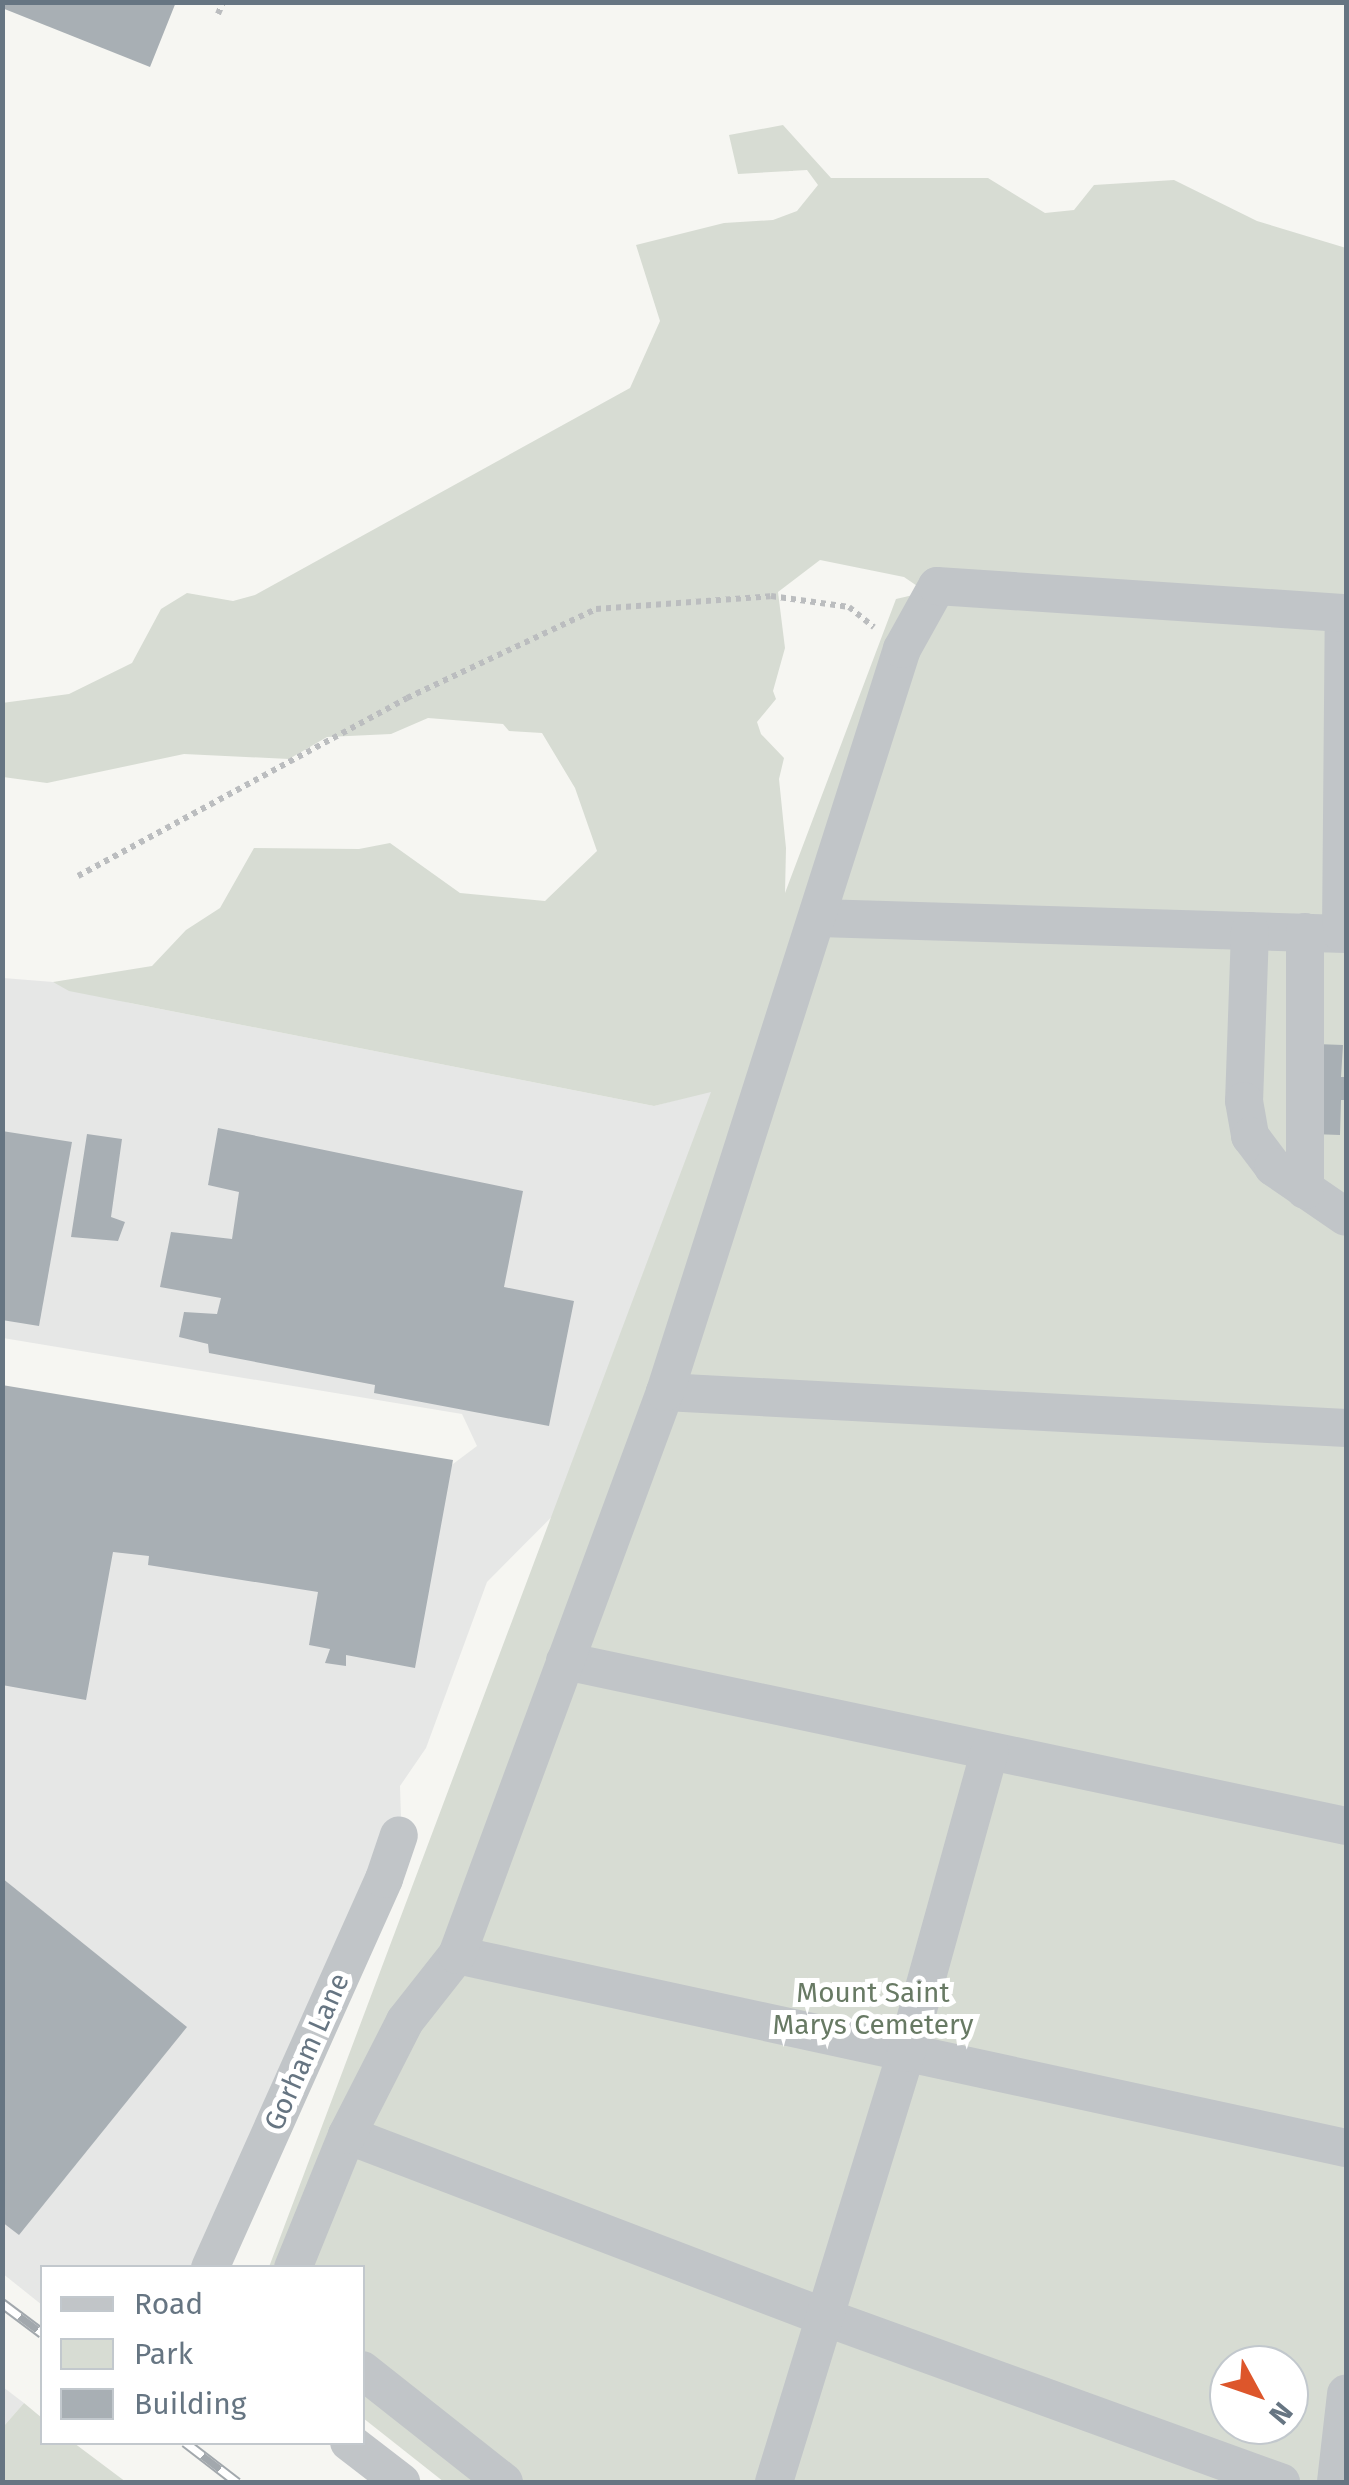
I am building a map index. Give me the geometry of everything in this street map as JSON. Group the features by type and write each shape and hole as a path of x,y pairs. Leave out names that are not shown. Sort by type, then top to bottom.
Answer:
{"street":[{"path":"294,2265 347,2135 405,2021 458,1956 665,1392 902,649 937,586 1345,613 1331,933 1305,1190"},
{"path":"819,918 1331,933"},
{"path":"1250,931 1244,1101 1250,1136 1273,1167 1346,1218"},
{"path":"665,1392 1346,1428"},
{"path":"565,1660 1346,1826"},
{"path":"774,2482 906,2052 990,1751"},
{"name":"Gorham Lane","path":"211,2265 384,1879 399,1835"},
{"path":"458,1956 1346,2148"},
{"path":"347,2135 827,2318 1280,2482"},
{"path":"365,2372 504,2482"},
{"path":"1336,2482 1346,2394"},
{"path":"353,2445 400,2482"}],"path":[{"path":"218,14 223,2"},
{"path":"78,876 407,698 596,609 771,596 849,607 902,649"}],"shaded area":[{"path":"3,978 53,982 130,1003 654,1106 733,1085 633,1435 487,1582 426,1748 400,1786 402,1850 215,2265 40,2265 40,2303 2,2273 2,1391 449,1467 477,1446 462,1414 3,1338"},
{"path":"3,2387 24,2403 2,2427"}],"green space":[{"name":"Mount Saint Marys Cemetery","path":"783,125 831,178 988,178 1045,213 1074,210 1094,185 1174,180 1257,221 1346,248 1346,2482 444,2482 365,2420 365,2265 270,2265 711,1092 654,1106 69,991 53,982 152,966 186,930 220,908 254,848 359,849 390,843 460,893 545,901 597,851 575,788 542,733 509,731 503,724 428,718 391,734 327,737 289,759 184,754 47,783 3,777 2,703 69,694 132,663 161,609 187,593 233,601 255,595 630,388 660,321 636,245 724,223 773,220 797,211 818,185 807,170 738,174 729,135","holes":["820,560 904,577 926,592 896,599 785,893 786,848 779,779 784,758 761,734 757,722 776,699 773,691 785,648 778,592"]},
{"path":"24,2403 40,2416 40,2445 77,2445 126,2482 3,2482 3,2427"}],"building":[{"path":"2,2 176,2 150,67 2,8"},
{"path":"1316,1044 1343,1045 1341,1077 1346,1077 1346,1100 1341,1100 1340,1135 1312,1134"},
{"path":"218,1128 523,1191 504,1287 574,1301 549,1426 374,1393 375,1385 209,1353 208,1344 179,1337 184,1312 217,1314 221,1298 160,1287 171,1232 232,1239 239,1192 208,1185"},
{"path":"2,1131 72,1142 39,1326 2,1320"},
{"path":"87,1134 122,1139 111,1217 125,1222 118,1241 71,1237"},
{"path":"2,1385 453,1460 415,1668 346,1655 346,1666 325,1663 330,1649 309,1645 318,1592 148,1565 149,1556 113,1552 86,1700 2,1685"},
{"path":"2,1878 187,2027 19,2235 2,2222"}],"railway":[{"path":"2,2303 40,2332"},
{"path":"189,2445 237,2482"}]}
